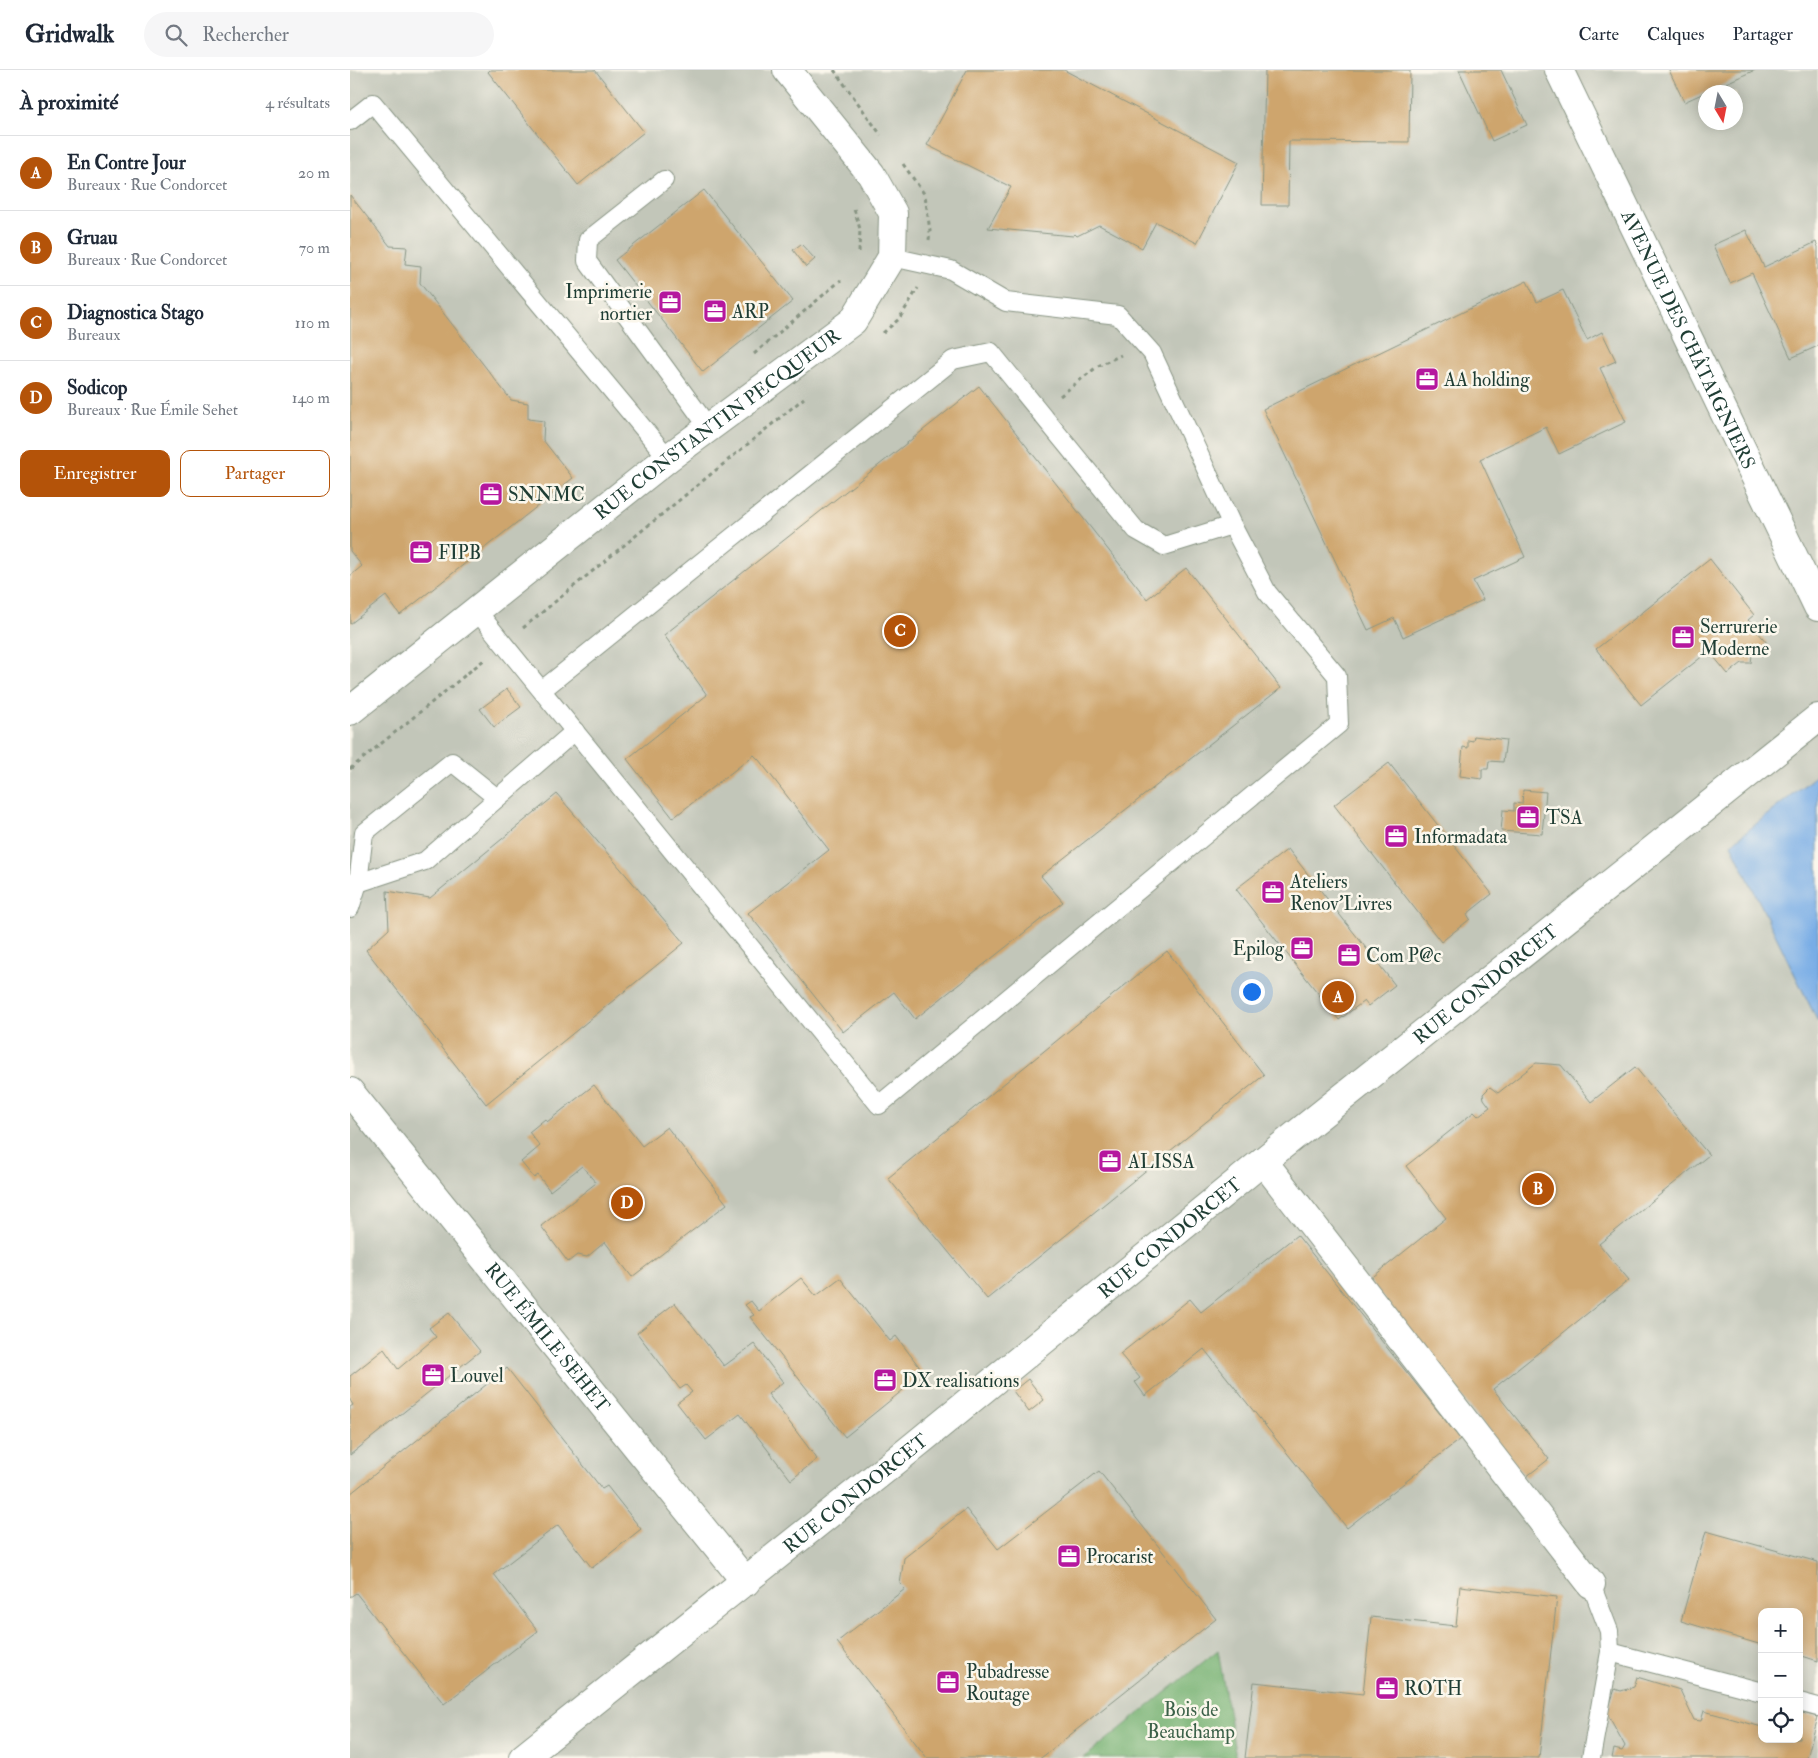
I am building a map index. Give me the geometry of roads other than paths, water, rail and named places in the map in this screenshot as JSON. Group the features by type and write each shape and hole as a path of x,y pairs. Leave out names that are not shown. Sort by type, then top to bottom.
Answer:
{"street":[{"path":"787,70 871,174 892,213 892,256"},
{"name":"AVENUE DES CHÂTAIGNIERS","path":"1559,70 1818,608"},
{"name":"RUE CONSTANTIN PECQUEUR","path":"350,712 668,458 853,321 892,256"},
{"name":"RUE CONDORCET","path":"523,1758 746,1582 1262,1161 1818,718"},
{"name":"RUE ÉMILE SEHET","path":"350,1092 746,1582"},
{"path":"1262,1161 1591,1584"}],"lane":[{"path":"350,122 373,103 668,458"},
{"path":"664,180 588,240 586,261 709,428"},
{"path":"476,610 879,1105 1339,724 1337,676 1267,592 1232,525 1152,353 1118,315 1006,302 952,270 892,256"},
{"path":"542,690 953,360 991,352 1136,530 1164,546 1232,525"},
{"path":"358,883 425,861 575,731"},
{"path":"350,908 358,883 364,833 452,762 498,798"},
{"path":"1591,1584 1609,1631 1610,1652 1591,1758"},
{"path":"1610,1652 1758,1691"},
{"path":"1803,1703 1818,1706"}],"water":[{"path":"1818,774 1818,1022 1731,844"}],"place":[{"name":"Imprimerie nortier","path":"670,302"},
{"name":"ARP","path":"715,311"},
{"name":"AA holding","path":"1427,379"},
{"name":"SNNMC","path":"491,494"},
{"name":"FIPB","path":"421,552"},
{"name":"Diagnostica Stago","path":"900,631"},
{"name":"Serrurerie Moderne","path":"1683,637"},
{"name":"TSA","path":"1528,817"},
{"name":"Informadata","path":"1396,836"},
{"name":"Ateliers Renov'Livres","path":"1273,892"},
{"name":"Epilog","path":"1302,948"},
{"name":"Com P@c","path":"1349,955"},
{"name":"En Contre Jour","path":"1338,997"},
{"name":"ALISSA","path":"1110,1161"},
{"name":"Gruau","path":"1538,1189"},
{"name":"Sodicop","path":"627,1203"},
{"name":"Louvel","path":"433,1375"},
{"name":"DX realisations","path":"885,1380"},
{"name":"Procarist","path":"1069,1556"},
{"name":"Pubadresse Routage","path":"948,1682"},
{"name":"ROTH","path":"1387,1688"}],"park label":[{"name":"Bois de Beauchamp","path":"1191,1720"}]}
